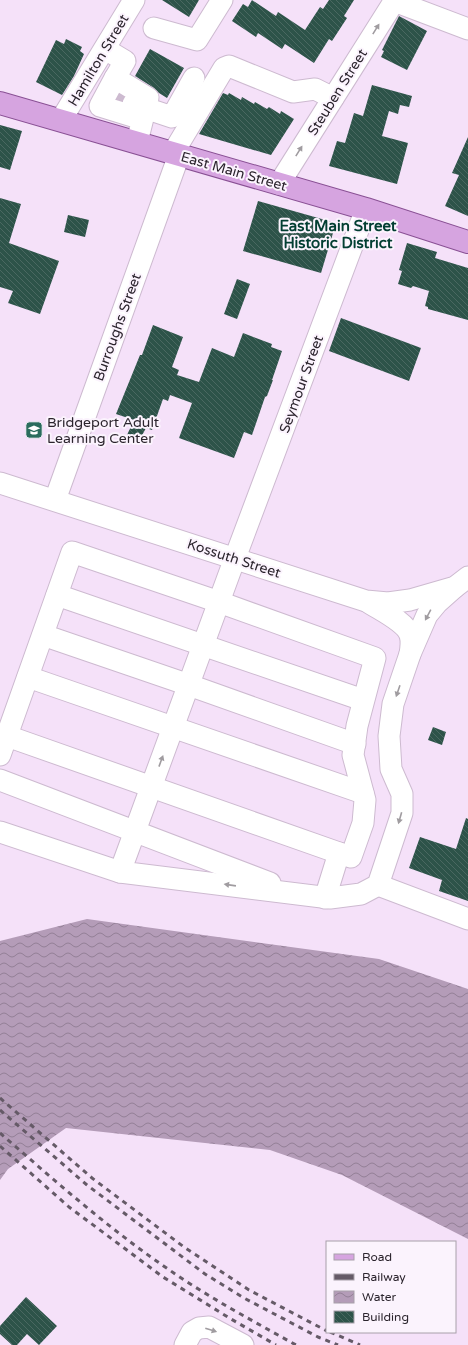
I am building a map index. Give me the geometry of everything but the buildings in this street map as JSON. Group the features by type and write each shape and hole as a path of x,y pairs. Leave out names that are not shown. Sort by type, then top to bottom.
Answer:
{"main road":[{"name":"East Main Street","path":"0,103 366,209 468,242"}],"street":[{"name":"Hamilton Street","path":"61,120 134,0"},
{"path":"154,28 197,40 222,0"},
{"path":"394,0 468,30"},
{"name":"Steuben Street","path":"279,184 394,0"},
{"path":"105,49 125,61 122,101 137,142"},
{"name":"Burroughs Street","path":"55,500 176,154 224,68 229,66 293,92 315,89 332,98"},
{"path":"86,80 122,101 172,117 194,78"},
{"path":"94,129 122,101"},
{"name":"Seymour Street","path":"120,872 235,558 366,209"},
{"name":"Kossuth Street","path":"0,483 366,601 388,603 410,600 462,582"},
{"path":"72,552 219,602 375,658 357,726 354,755 365,800 363,823 350,857 151,788 3,746 57,595 72,552"},
{"path":"0,832 120,872 325,898 361,894 378,885 402,813 402,794 391,769 389,736 393,704 410,654 432,608 462,582"},
{"path":"57,595 363,700"},
{"path":"366,601 399,622 406,629 411,637 410,654"},
{"path":"43,635 189,684 355,744"},
{"path":"28,677 363,793"},
{"path":"0,780 136,830 302,895"},
{"path":"325,898 339,853"},
{"path":"378,885 468,919"},
{"path":"185,1345 192,1332 199,1328 209,1327 243,1345"}],"water":[{"path":"87,919 379,959 468,989 468,1239 342,1175 270,1150 66,1128 8,1169 0,1180 0,941"}],"tunnel":[{"path":"114,99 133,104"}],"railway":[{"path":"0,1098 92,1178 184,1247 249,1290 326,1330"},
{"path":"0,1110 87,1185 205,1274 244,1298 318,1337 338,1345"},
{"path":"0,1133 82,1203 124,1237 168,1269 199,1289 296,1345"},
{"path":"0,1146 69,1207 163,1277 276,1345"},
{"path":"332,1333 360,1345"}],"place":[{"name":"Bridgeport Adult Learning Center","path":"34,430"}],"district":[{"name":"East Main Street Historic District","path":"338,234"}]}
